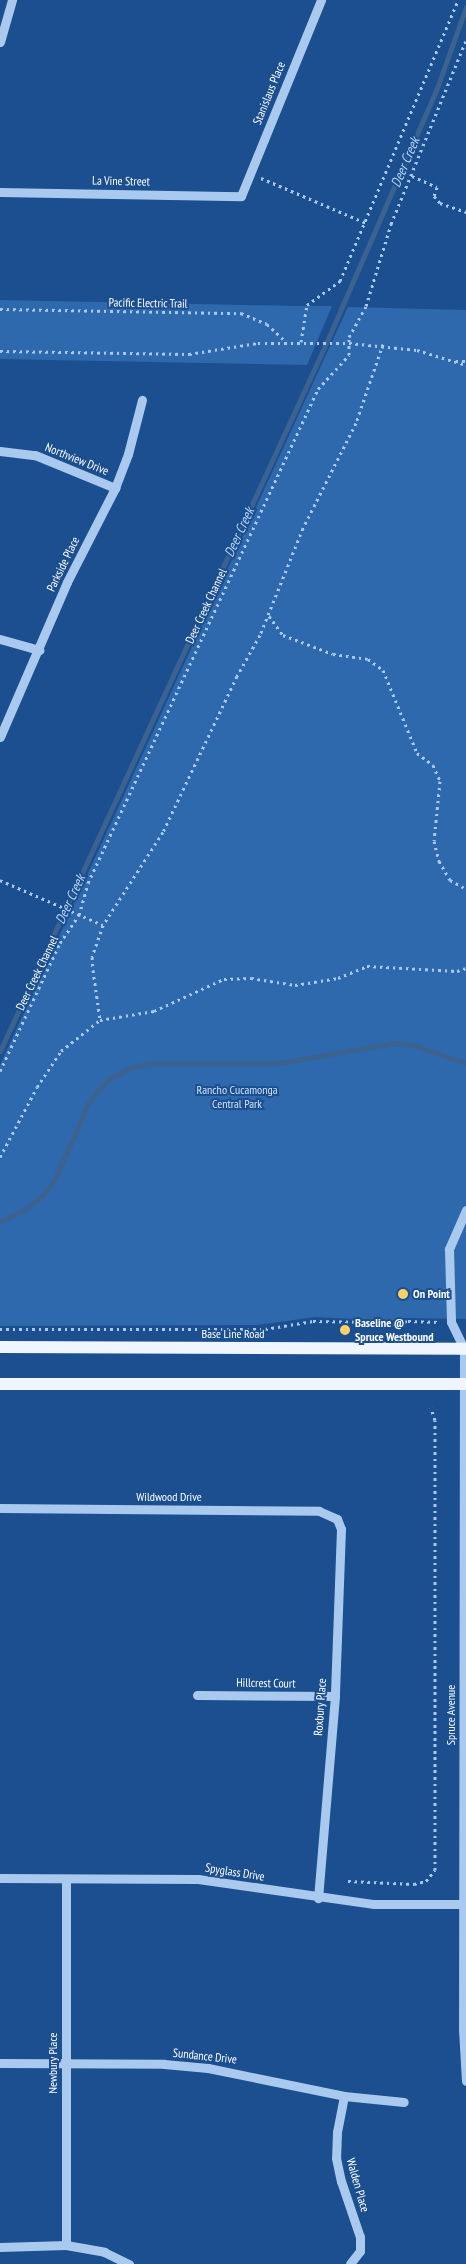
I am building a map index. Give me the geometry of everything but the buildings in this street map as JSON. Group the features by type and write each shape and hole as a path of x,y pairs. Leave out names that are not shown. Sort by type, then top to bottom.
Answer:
{"main road":[{"name":"Base Line Road","path":"0,1347 465,1347"},
{"path":"0,1384 465,1384"}],"street":[{"path":"0,42 12,0"},
{"name":"Stanislaus Place","path":"242,196 321,0"},
{"name":"La Vine Street","path":"0,192 242,196"},
{"name":"Parkside Place","path":"0,737 67,582 115,488 128,454 142,400"},
{"name":"Northview Drive","path":"0,451 35,455 115,488"},
{"path":"0,639 39,650"},
{"path":"465,1347 451,1322 449,1249 466,1210"},
{"path":"461,1221 466,1232"},
{"name":"Spruce Avenue","path":"465,1347 466,2080"},
{"name":"Wildwood Drive","path":"0,1508 319,1511 337,1519"},
{"name":"Roxbury Place","path":"318,1898 335,1696 341,1529 337,1519"},
{"name":"Hillcrest Court","path":"197,1694 335,1696"},
{"name":"Spyglass Drive","path":"0,1878 212,1880 318,1898 374,1904 465,1904"},
{"name":"Newbury Place","path":"66,1880 66,2246"},
{"name":"Sundance Drive","path":"0,2063 65,2063 208,2068 344,2096 404,2102"},
{"name":"Walden Place","path":"344,2096 337,2132 336,2158 341,2181 360,2237 360,2251 350,2264"},
{"path":"0,2247 66,2246 104,2252 129,2264"}],"path":[{"path":"301,342 307,305 340,281 366,223 458,0"},
{"name":"Deer Creek Channel","path":"0,1071 60,943 79,915 88,883 318,389 346,360 348,343 366,306 391,224 466,40"},
{"path":"252,173 366,223"},
{"path":"412,176 437,187 434,196 440,204 466,212"},
{"name":"Pacific Electric Trail","path":"0,309 242,313 267,324 285,342"},
{"path":"0,351 189,354 285,342 338,342 383,344 466,365"},
{"path":"100,1020 92,957 103,925 163,832 268,616 303,528 359,416 383,344"},
{"path":"450,360 466,361"},
{"path":"268,616 283,635 333,654 368,659 383,670 417,753 433,765 440,781 434,841 439,862 450,880 466,889"},
{"path":"0,880 103,925"},
{"path":"0,1157 37,1087 61,1051 100,1020 154,1011 224,979 251,978 294,985 338,978 367,966 457,971 466,968"},
{"path":"0,1329 265,1329 314,1321 377,1322 392,1325 408,1321 427,1322"},
{"path":"348,1881 414,1884 426,1881 435,1870 435,1420 431,1408"}],"green space":[{"path":"0,300 332,306 307,365 0,359"},
{"name":"Rancho Cucamonga Central Park","path":"348,307 466,310 466,1319 403,1318 392,1321 315,1317 258,1325 0,1326 0,1065"}],"waterway":[{"name":"Deer Creek","path":"0,1051 324,348 437,88 466,7"},
{"path":"0,1222 24,1210 43,1195 54,1181 88,1104 97,1091 109,1079 132,1067 154,1063 279,1063 394,1043 413,1045 466,1063"}],"place":[{"name":"On Point","path":"403,1294"},
{"name":"Baseline @ Spruce Westbound","path":"345,1330"}]}
